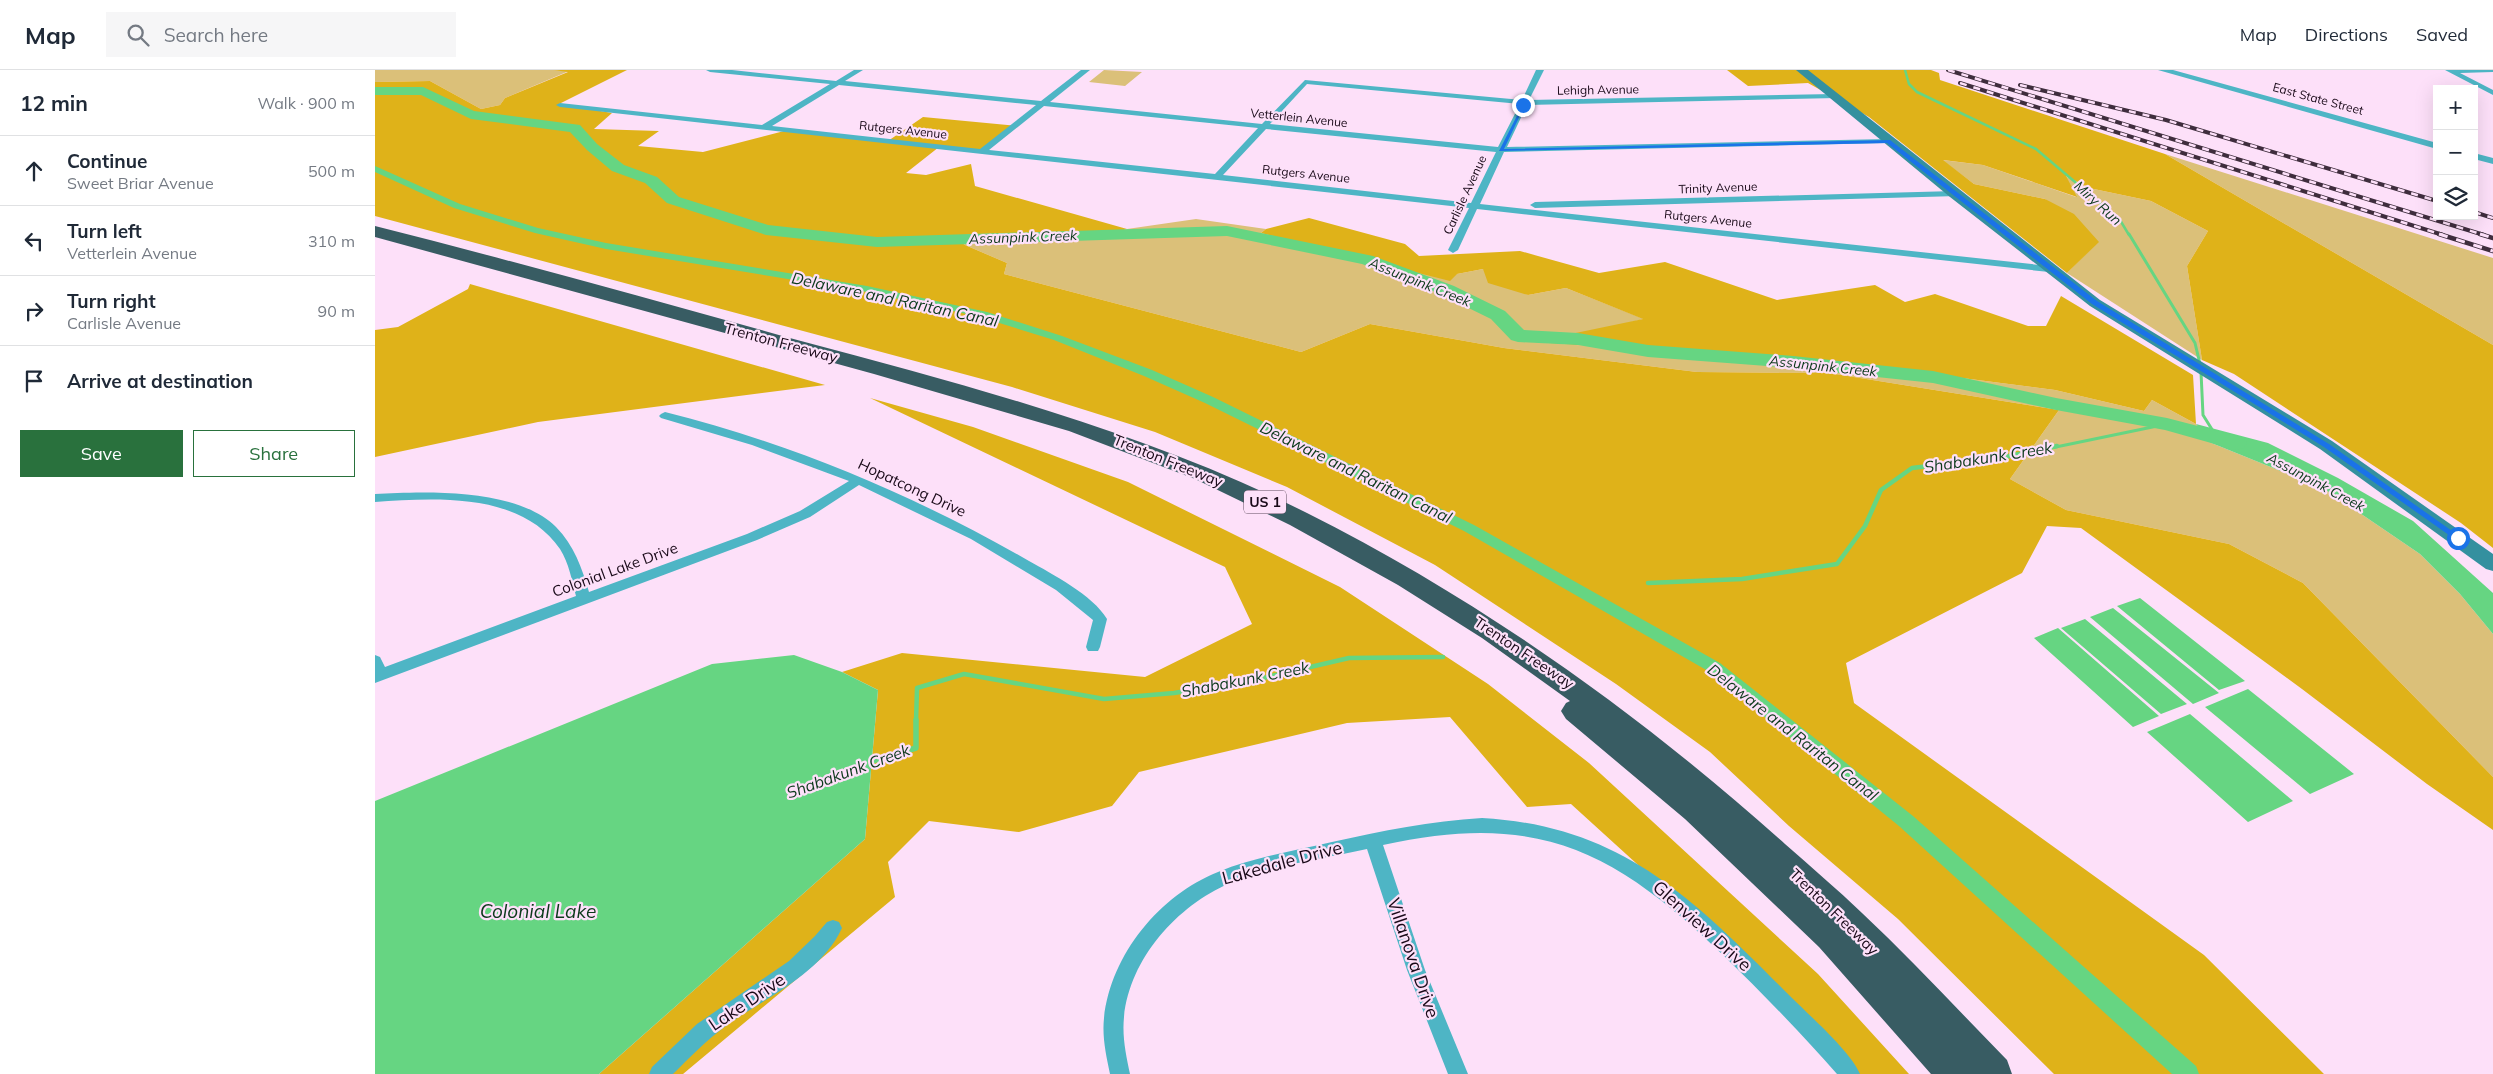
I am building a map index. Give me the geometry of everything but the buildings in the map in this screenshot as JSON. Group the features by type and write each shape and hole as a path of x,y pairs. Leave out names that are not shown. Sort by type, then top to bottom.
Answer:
{"highway":[{"name":"Trenton Freeway","path":"375,231 882,369 1077,426 1196,471 1299,519 1407,579 1492,630 1562,679 1660,755 1849,923 1993,1074"},
{"name":"Trenton Freeway","path":"375,240 871,377 1066,435 1166,473 1286,528 1395,589 1462,630 1555,695 1644,766 1695,810 1831,936 1957,1074"}],"main road":[{"path":"1801,70 1888,142 2095,303 2369,474 2493,564"}],"street":[{"name":"Vetterlein Avenue","path":"710,70 1500,150 1888,142"},
{"path":"764,127 859,70"},
{"path":"982,151 1086,70"},
{"name":"Carlisle Avenue","path":"1453,250 1478,206 1500,150 1540,70"},
{"name":"East State Street","path":"2163,70 2433,145"},
{"path":"2450,71 2493,70"},
{"path":"2450,71 2493,93"},
{"name":"Lehigh Avenue","path":"1264,126 1305,82 1524,103 1834,96"},
{"name":"Rutgers Avenue","path":"560,105 2049,269"},
{"path":"1217,177 1264,126"},
{"path":"2478,157 2493,161"},
{"name":"Trinity Avenue","path":"1478,206 1955,194"},
{"name":"Hopatcong Drive","path":"665,416 777,448 859,480 960,527 1085,602 1100,619 1093,647"},
{"name":"Colonial Lake Drive","path":"378,676 779,526 805,514 859,480"},
{"path":"375,498 425,496 456,498 484,501 525,513 542,522 556,534 567,548 584,598"},
{"path":"375,661 378,676"},
{"name":"Glenview Drive","path":"1373,840 1420,829 1482,824 1544,832 1574,841 1608,855 1637,870 1679,901 1800,1017 1850,1074"},
{"name":"Lakedale Drive","path":"1120,1074 1113,1036 1115,1009 1123,980 1135,955 1152,930 1169,913 1203,888 1234,873 1373,840"},
{"name":"Villanova Drive","path":"1373,840 1415,970 1458,1074"},
{"name":"Lake Drive","path":"659,1074 695,1039 720,1019 805,962 821,946 833,928"}],"shaded area":[{"path":"375,70 569,71 505,98 500,105 481,109 430,81 375,82"},
{"path":"553,70 627,70 559,104 612,113 594,129 659,131 638,146 703,152 788,130 888,141 923,117 1018,126 985,152 939,147 906,173 926,175 971,164 975,186 1127,229 1084,239 992,234 953,237 965,245 1007,263 1004,274 1301,352 1370,324 1504,348 1697,372 1829,373 2059,410 2010,479 2066,510 2229,544 2303,583 2493,777 2493,830 2427,784 2302,689 2081,528 2047,526 2022,573 1846,663 1854,703 2204,955 2324,1074 2054,1074 1898,919 1789,826 1710,752 1616,684 1435,565 1287,487 1155,432 1012,387 375,216 375,82 430,81 481,109 500,105 505,98 568,72"},
{"path":"1104,70 1142,72 1125,86 1089,82"},
{"path":"1727,70 1931,70 1939,73 1940,80 2165,154 2493,345 2493,548 2461,523 2234,374 2202,360 2187,266 2208,231 2151,201 2089,188 2066,176 2077,197 1983,165 1943,160 1974,184 2045,199 2074,214 2099,242 2067,273 1869,117 1808,83 1748,86"},
{"path":"2165,154 2493,258 2493,345"},
{"path":"1942,160 1983,165 2076,197 2065,176 2089,188 2151,201 2208,231 2187,266 2202,360 2067,273 2098,242 2045,199 1974,184"},
{"path":"1309,218 1405,244 1419,256 1520,251 1599,273 1665,262 1777,300 1875,285 1905,302 1935,294 2028,326 2046,326 2061,296 2193,375 2196,424 2152,400 2144,411 2055,390 1830,361 1544,343 1537,341 1643,319 1566,288 1528,295 1488,283 1483,269 1457,274 1450,281 1261,233 1266,229"},
{"path":"1196,219 1266,229 1261,233 1457,274 1483,269 1528,295 1566,288 1644,319 1544,343 1830,361 2055,390 2144,411 2152,400 2196,424 2209,442 2323,488 2420,554 2460,594 2493,634 2493,777 2303,583 2229,544 2066,510 2010,479 2059,410 1829,373 1697,372 1504,348 1370,324 1301,352 1004,274 1007,263 965,245 952,237 1022,234 1060,239 1101,237 1127,229"},
{"path":"470,284 825,385 538,422 375,457 375,330 398,327 468,289"},
{"path":"870,398 973,427 1128,482 1340,587 1488,684 1589,763 1818,974 1909,1074 1856,1074 1823,1033 1571,804 1527,807 1450,717 1347,723 1139,772 1112,806 1019,832 929,821 888,862 895,897 683,1074 599,1074 865,839 878,690 842,672 902,653 1145,677 1252,624 1225,567"}],"water":[{"path":"2196,424 2268,443 2338,478 2413,521 2493,593 2493,634 2460,594 2420,554 2323,488 2209,442"},
{"path":"2140,598 2245,681 2219,690 2117,606"},
{"path":"2113,608 2219,693 2193,704 2090,617"},
{"path":"2085,619 2187,704 2161,714 2061,628"},
{"path":"2058,628 2159,716 2133,727 2034,638"},
{"name":"Colonial Lake","path":"794,655 842,672 878,690 865,839 599,1074 375,1074 375,801 712,664"},
{"path":"2248,689 2354,774 2310,794 2205,707"},
{"path":"2190,714 2293,801 2248,822 2147,732"}],"waterway":[{"name":"Miry Run","path":"1905,70 1909,84 1917,92 2036,149 2120,220 2129,235"},
{"name":"Assunpink Creek","path":"375,91 423,91 471,115 575,128 592,147 618,168 651,180 673,200 766,230 877,242 1227,231 1367,260 1447,290 1498,315 1518,336 1578,339 1648,351 1793,362 1933,377 2056,404 2167,424 2236,443"},
{"name":"Delaware and Raritan Canal","path":"375,169 457,206 535,230 606,246 867,289 983,314 1058,338 1148,373 1209,400 1469,528 1714,667 1906,821 2188,1074"},
{"name":"Miry Run","path":"2129,234 2195,343 2200,364"},
{"name":"Miry Run","path":"2201,372 2203,415 2213,431"},
{"name":"Shabakunk Creek","path":"2051,448 2167,424"},
{"name":"Shabakunk Creek","path":"1648,583 1742,579 1837,564 1865,526 1881,490 1912,468 2005,457 2057,446"},
{"name":"Shabakunk Creek","path":"916,722 917,688 964,674 1104,699 1174,693 1259,679 1349,658 1443,657"},
{"name":"Shabakunk Creek","path":"866,763 916,748 916,722"}],"railway":[{"path":"1948,70 2484,235"},
{"path":"1960,83 2443,235"},
{"path":"2020,85 2166,120 2433,200"},
{"path":"2478,213 2493,218"},
{"path":"2439,234 2493,251"},
{"path":"2480,234 2493,238"}],"route":[{"path":"1523,105 1500,150 1888,142 2095,303 2326,445 2458,538"}]}
